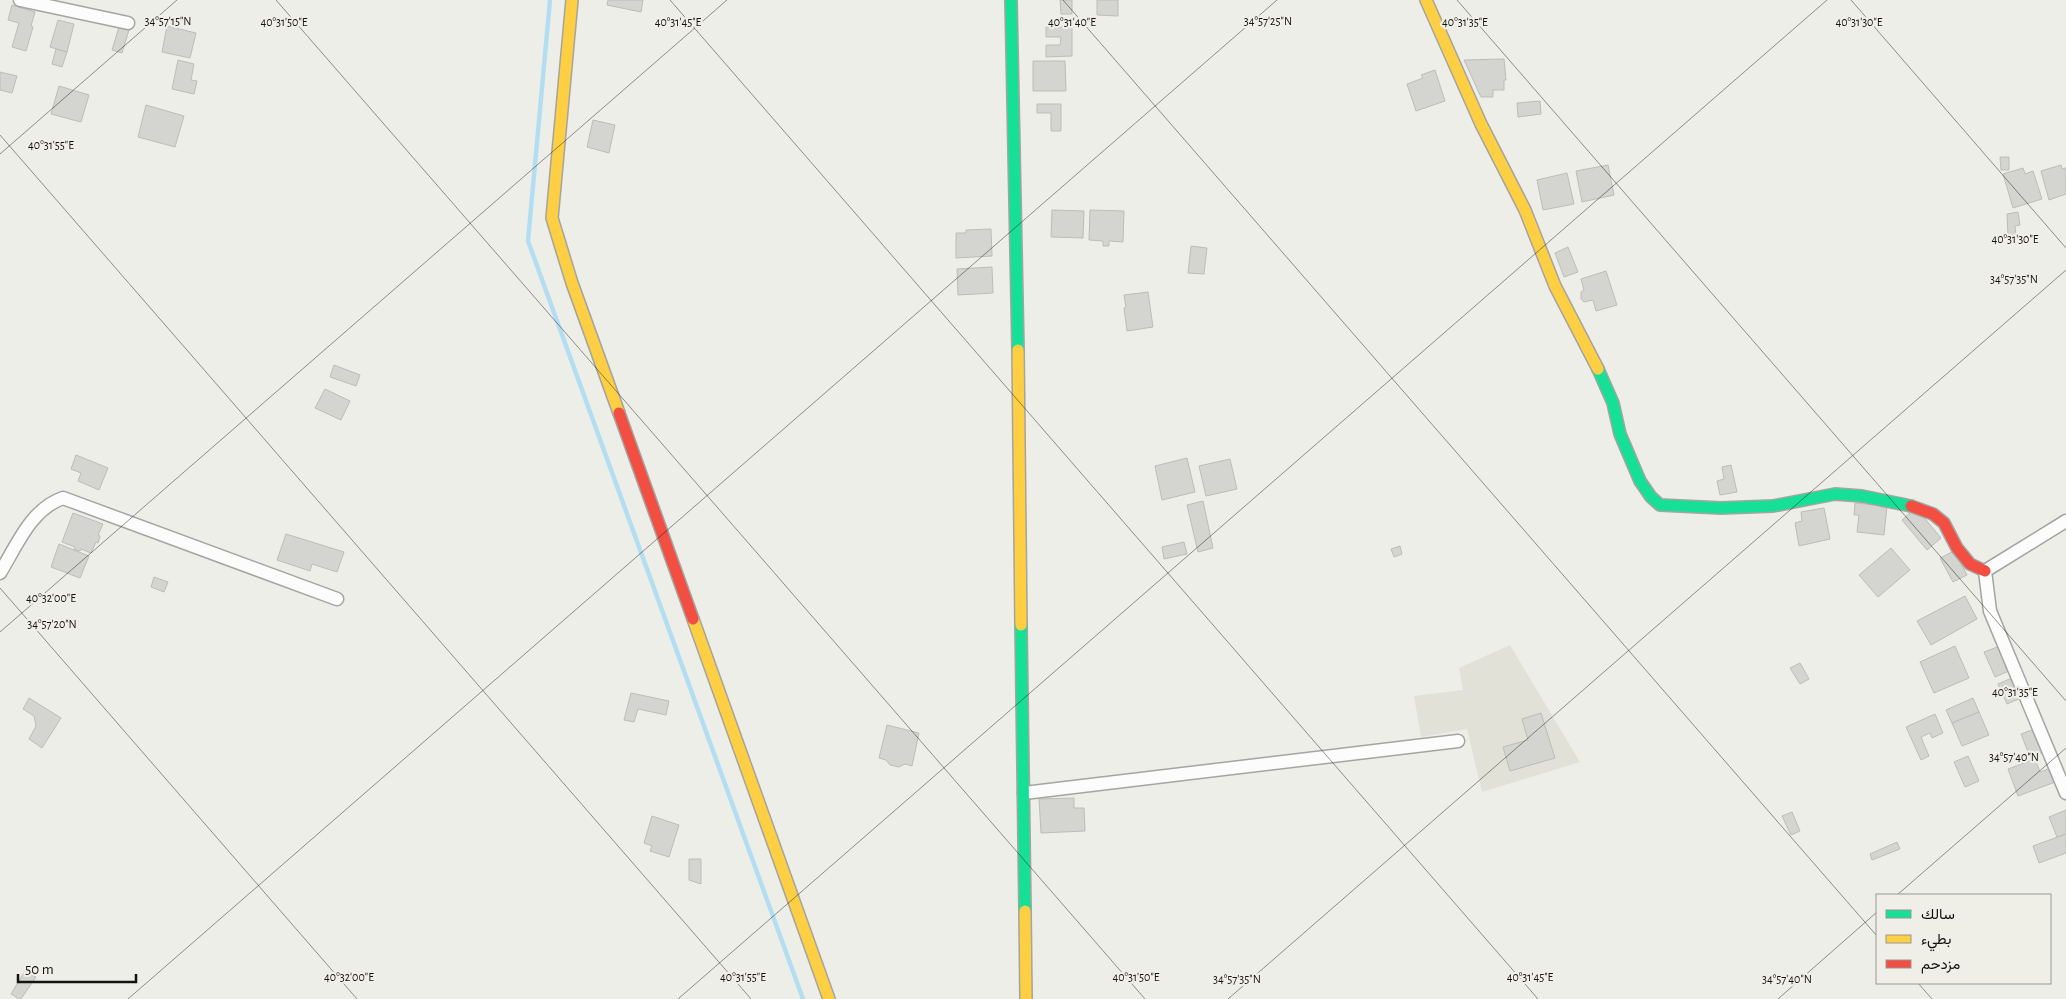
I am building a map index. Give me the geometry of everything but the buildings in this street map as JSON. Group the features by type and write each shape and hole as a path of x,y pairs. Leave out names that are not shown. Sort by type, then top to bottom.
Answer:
{"street":[{"path":"20,0 128,24"},
{"path":"572,0 552,218 575,292 829,999"},
{"path":"1011,0 1018,346 1026,999"},
{"path":"1426,0 1481,124 1525,210 1555,286 1604,381 1613,403 1620,434 1640,481 1651,497 1660,505 1721,508 1773,506 1835,494 1862,496 1920,508 1933,514 1944,523 1957,548 1970,564 1984,571"},
{"path":"0,573 34,517 50,503 63,498 337,599"},
{"path":"1984,571 2066,521"},
{"path":"1984,571 1990,611 2066,793"},
{"path":"1024,793 1458,741"}],"shaded area":[{"path":"1510,645 1580,762 1482,792 1467,729 1421,737 1414,696 1463,690 1459,668"}],"waterway":[{"path":"550,0 528,241 803,999"}],"traffic: fast":[{"path":"1011,0 1018,350"},
{"path":"1598,369 1613,403 1620,434 1640,481 1651,497 1660,505 1721,508 1773,506 1835,494 1862,496 1911,506"},
{"path":"1021,625 1025,911"}],"traffic: slow":[{"path":"572,0 552,218 572,283 619,413"},
{"path":"1426,0 1481,124 1525,210 1555,286 1598,369"},
{"path":"1018,350 1021,625"},
{"path":"693,619 829,999"},
{"path":"1025,911 1026,999"}],"traffic: jam":[{"path":"619,413 693,619"},
{"path":"1911,506 1933,514 1944,523 1957,548 1970,564 1985,571"}]}
